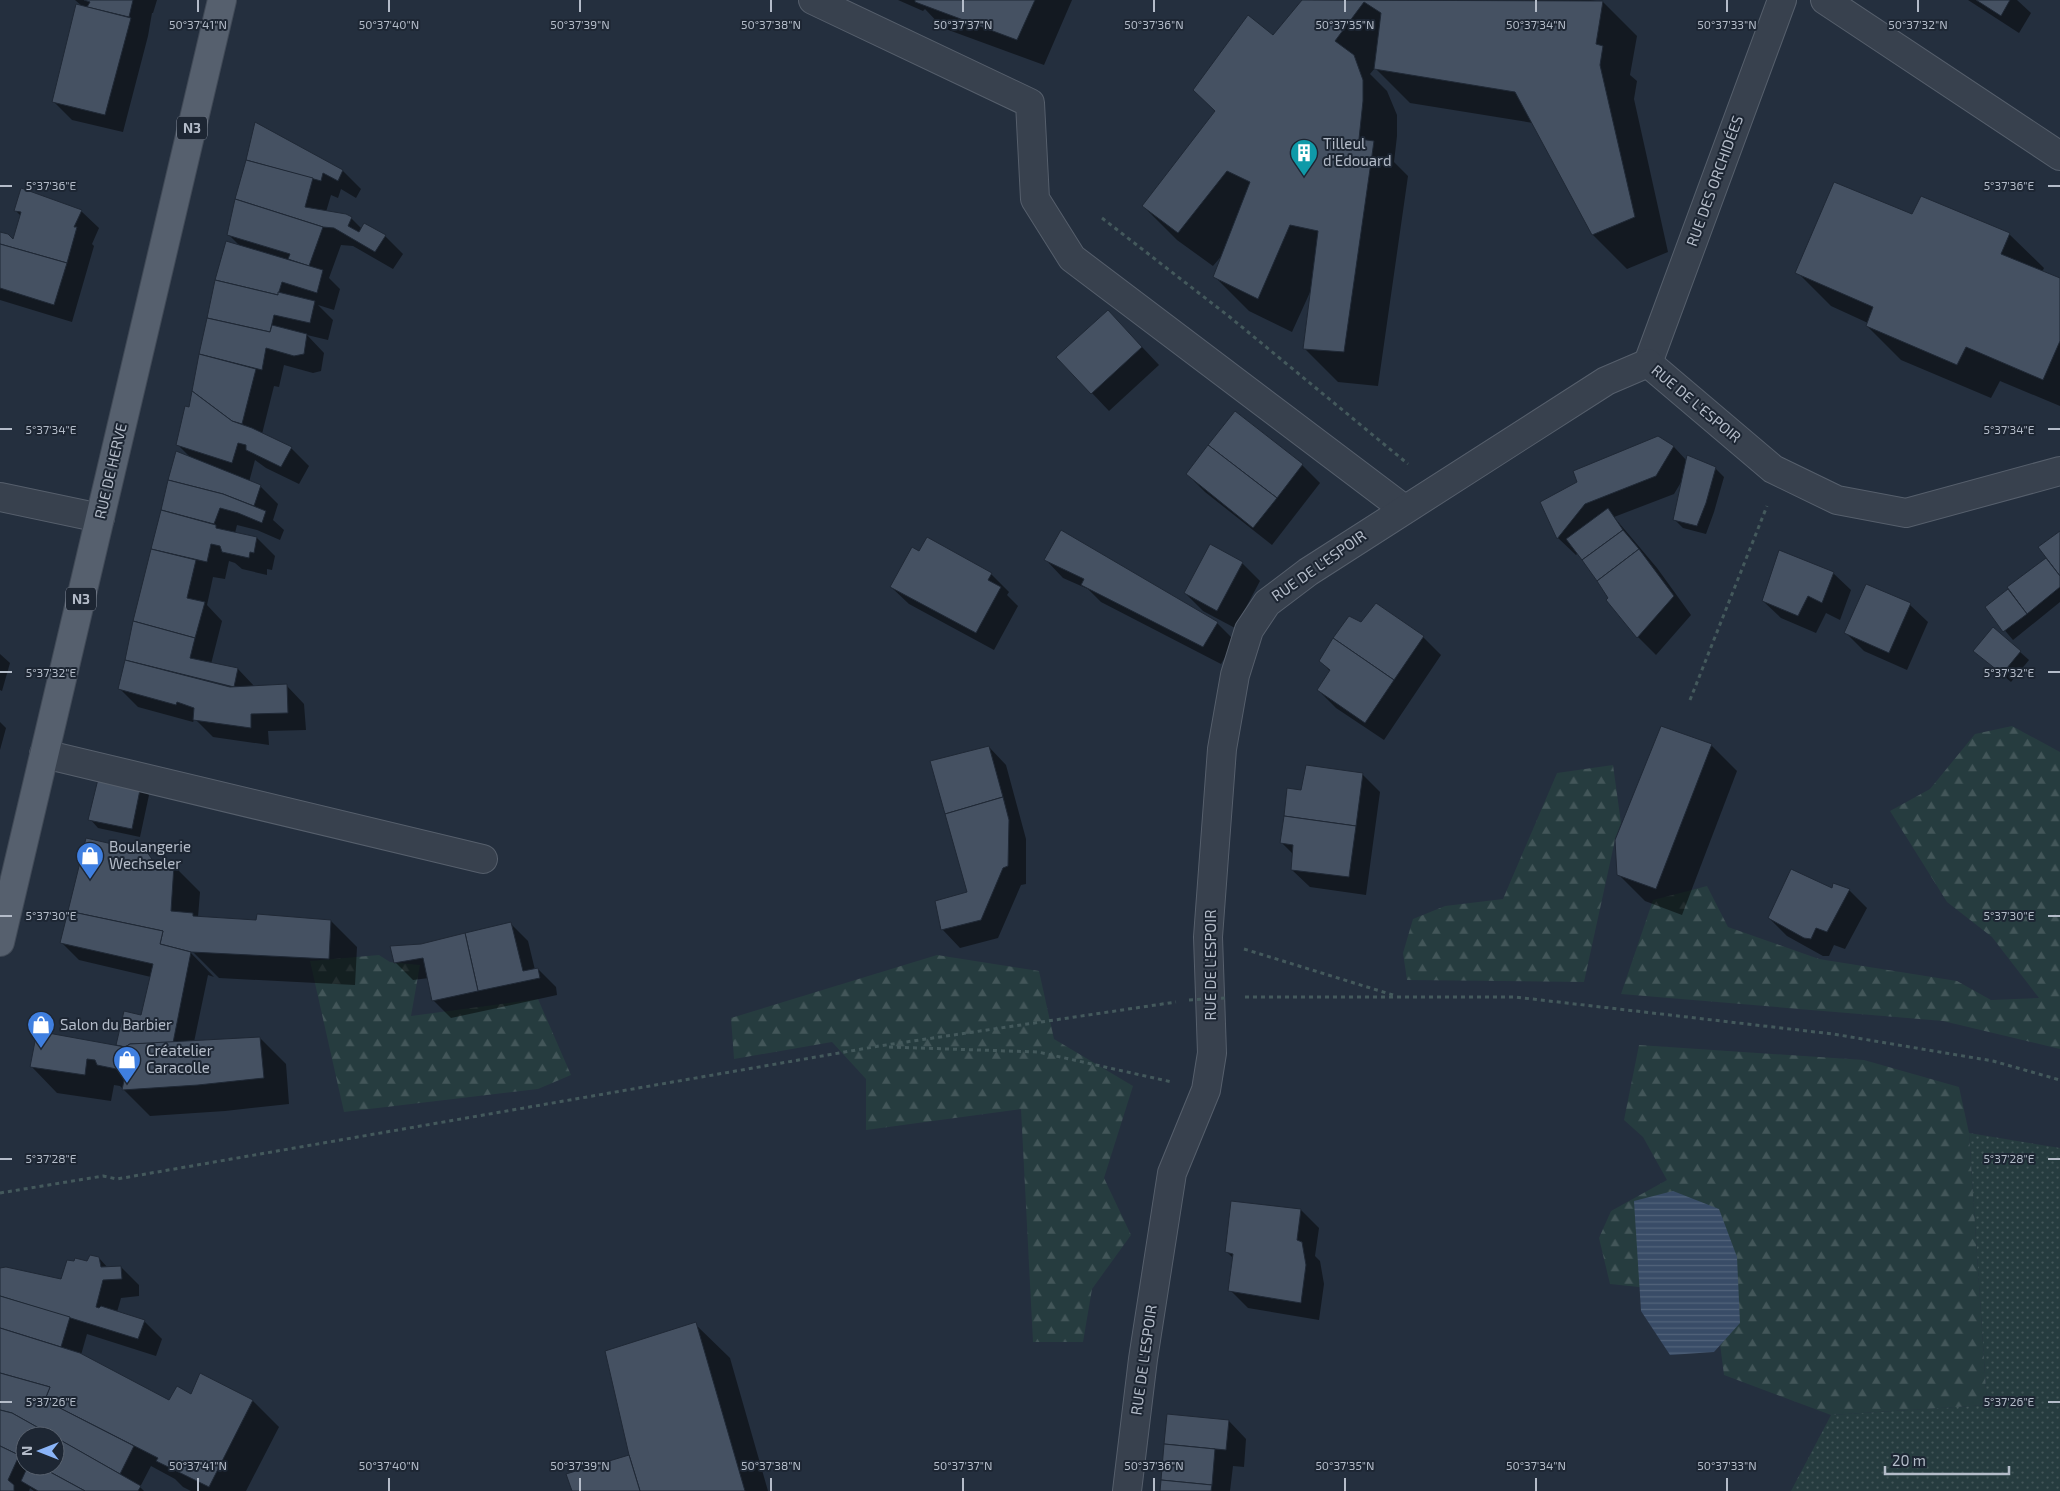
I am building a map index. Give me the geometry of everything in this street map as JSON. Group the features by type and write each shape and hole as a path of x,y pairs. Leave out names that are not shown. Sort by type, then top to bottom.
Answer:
{"main road":[{"name":"RUE DE HERVE","path":"0,942 222,0"}],"street":[{"path":"813,0 1030,103 1035,200 1072,258 1404,509"},
{"name":"RUE DES ORCHIDÉES","path":"1648,363 1782,0"},
{"path":"1825,0 2060,156"},
{"name":"RUE DE L'ESPOIR","path":"1127,1491 1143,1359 1172,1172 1206,1090 1212,1053 1208,938 1222,749 1235,675 1249,630 1267,603 1308,572 1404,509 1606,381 1648,363 1774,469 1837,500 1906,513 2060,471"},
{"path":"0,497 100,518"},
{"path":"44,754 483,859"}],"path":[{"path":"1102,218 1230,318 1437,488"},
{"path":"1690,700 1780,472"},
{"path":"1208,938 1398,997"},
{"path":"0,1193 103,1176 117,1179 879,1046 1188,1000 1227,998 1515,997 1823,1033 1993,1061 2060,1080"},
{"path":"879,1046 1038,1052 1206,1090"}],"green space":[{"path":"2012,726 2060,752 2060,1049 1943,1021 1621,994 1653,900 1707,886 1728,927 1819,959 1957,981 1991,1000 2039,998 1992,937 1947,902 1890,811 1930,789 1975,734"},
{"path":"1613,765 1621,823 1615,840 1584,982 1407,980 1403,953 1413,919 1445,906 1503,899 1557,773"},
{"path":"379,955 390,962 420,965 411,1016 538,999 571,1075 538,1089 344,1112 310,961"},
{"path":"937,955 1039,971 1054,1039 1133,1086 1104,1178 1131,1235 1092,1289 1083,1342 1033,1342 1021,1109 866,1130 866,1079 832,1042 734,1059 731,1018"},
{"path":"1639,1045 1864,1060 1959,1087 1969,1133 1987,1405 1831,1415 1724,1375 1716,1313 1687,1292 1610,1284 1599,1238 1611,1211 1667,1180 1643,1137 1624,1120"},
{"path":"1969,1133 2060,1148 2060,1491 1791,1491 1831,1415 1987,1405"}],"water":[{"path":"1673,1191 1719,1209 1737,1257 1740,1323 1714,1352 1670,1355 1641,1311 1634,1201"}],"building":[{"path":"84,0 133,0 129,17 87,7 90,2"},
{"path":"915,0 1035,0 1017,40 915,2"},
{"name":"Tilleul d'Edouard","path":"1302,0 1603,1 1596,44 1603,46 1600,65 1635,217 1592,235 1515,92 1374,69 1381,13 1364,2 1335,41 1354,55 1363,80 1359,139 1374,141 1344,352 1303,349 1318,231 1290,225 1258,299 1213,277 1250,182 1227,171 1178,233 1142,206 1215,111 1193,90 1248,15 1273,35"},
{"path":"1976,0 2010,0 2001,16"},
{"path":"76,4 131,18 105,115 52,102"},
{"path":"255,122 343,170 338,181 323,173 321,181 246,160"},
{"path":"246,160 313,178 305,207 346,214 352,217 348,226 359,232 364,223 386,235 375,252 334,228 323,227 235,199"},
{"path":"1834,182 1912,214 1921,196 2010,233 2001,254 2060,278 2060,341 2043,380 1966,347 1957,365 1866,326 1873,307 1795,273"},
{"path":"21,188 82,210 74,227 77,227 67,263 0,244 0,232 8,234 13,239 21,212 14,211"},
{"path":"235,199 323,227 309,266 288,259 290,254 227,235"},
{"path":"226,241 323,270 317,293 282,282 278,295 215,280"},
{"path":"0,244 67,263 54,305 0,288"},
{"path":"215,280 278,295 278,292 315,301 310,323 274,315 270,332 207,318"},
{"path":"1108,310 1142,347 1091,394 1056,357"},
{"path":"207,318 270,332 272,325 307,334 304,354 294,356 266,348 262,370 199,354"},
{"path":"199,354 256,369 242,424 232,421 192,391"},
{"path":"192,391 232,421 252,428 292,447 281,467 246,450 246,445 238,443 232,463 176,445 185,406 189,407"},
{"path":"1235,411 1303,464 1277,498 1208,445"},
{"path":"1658,436 1674,446 1656,476 1585,504 1557,539 1540,502 1577,482 1573,471"},
{"path":"1208,445 1277,498 1253,528 1186,474"},
{"path":"176,451 261,485 254,506 223,494 168,480"},
{"path":"1687,455 1716,467 1706,503 1697,526 1673,520"},
{"path":"168,480 223,494 266,511 262,523 220,508 214,524 161,510"},
{"path":"1608,508 1623,530 1582,560 1566,539"},
{"path":"161,510 216,525 216,528 257,537 254,553 250,552 249,558 222,552 220,546 211,544 207,562 151,549"},
{"path":"1061,530 1218,622 1203,647 1081,585 1084,579 1044,560"},
{"path":"1623,530 1639,549 1597,581 1582,560"},
{"path":"2060,531 2060,576 2038,547"},
{"path":"927,537 992,573 988,580 1001,587 976,633 890,587 912,547 919,551"},
{"path":"1210,544 1243,562 1217,611 1184,593"},
{"path":"151,549 196,560 187,598 205,602 195,638 133,621"},
{"path":"1639,549 1674,596 1637,638 1606,600 1608,598 1597,581"},
{"path":"1779,550 1834,572 1822,603 1808,596 1798,616 1762,601"},
{"path":"2046,558 2060,576 2060,587 2027,614 2007,587"},
{"path":"1866,584 1911,603 1889,653 1844,633"},
{"path":"2008,589 2027,614 2003,632 1985,607"},
{"path":"1376,603 1424,636 1394,680 1333,638 1349,616 1361,622"},
{"path":"133,621 195,638 190,658 238,668 234,687 125,660"},
{"path":"1993,627 2021,651 2002,674 1973,651"},
{"path":"1333,638 1394,680 1365,723 1317,690 1330,670 1319,661"},
{"path":"125,660 230,687 287,684 288,713 251,714 251,728 193,720 194,708 177,702 176,705 118,689"},
{"path":"1661,726 1712,744 1656,889 1617,875 1615,840"},
{"path":"989,746 1003,797 945,814 930,761"},
{"path":"1306,765 1363,773 1356,826 1284,816 1287,788 1301,790"},
{"path":"99,775 141,785 132,829 88,820"},
{"path":"1003,797 1009,820 1008,866 1003,868 981,920 941,930 935,901 967,892 945,814"},
{"path":"1284,816 1356,826 1349,877 1291,870 1293,845 1280,843"},
{"path":"86,838 147,852 154,862 174,865 171,911 193,913 193,916 256,920 257,914 331,920 329,959 191,952 160,944 163,931 68,911"},
{"path":"1791,869 1832,888 1833,883 1850,889 1827,932 1816,928 1811,939 1804,938 1768,918"},
{"path":"68,911 163,931 160,944 191,952 173,1043 130,1044 125,1047 116,1045 124,1011 141,1015 153,964 60,943"},
{"path":"511,922 523,971 538,968 540,978 478,991 465,933"},
{"path":"465,933 478,991 432,1001 423,958 394,963 390,946 421,944"},
{"path":"37,1031 125,1047 130,1044 260,1037 264,1078 122,1090 126,1071 97,1065 95,1060 87,1059 85,1075 30,1067"},
{"path":"1231,1201 1301,1209 1297,1240 1302,1242 1306,1265 1301,1303 1228,1291 1233,1254 1225,1252"},
{"path":"90,1255 99,1257 101,1267 121,1266 122,1279 103,1280 96,1307 99,1308 101,1306 145,1320 138,1339 0,1296 0,1268 6,1267 61,1279 67,1260 74,1261 75,1258 87,1261"},
{"path":"0,1296 70,1317 61,1347 0,1328"},
{"path":"696,1322 745,1491 640,1491 629,1455 605,1351"},
{"path":"0,1328 80,1353 169,1400 177,1386 191,1394 200,1373 253,1400 209,1487 156,1461 158,1458 52,1404 54,1400 46,1397 50,1387 0,1373"},
{"path":"0,1373 50,1387 46,1397 54,1400 52,1404 134,1446 120,1474 65,1443 65,1426 35,1426 12,1413 0,1410"},
{"path":"0,1410 12,1413 35,1426 15,1426 15,1453 0,1446"},
{"path":"1167,1414 1229,1420 1226,1450 1164,1444"},
{"path":"65,1443 141,1486 138,1491 85,1491 57,1476 65,1476"},
{"path":"1164,1444 1215,1449 1212,1485 1161,1480"},
{"path":"0,1446 15,1453 15,1465 8,1480 14,1485 14,1491 0,1491"},
{"path":"629,1455 640,1491 572,1491 566,1474"},
{"path":"23,1476 57,1476 85,1491 38,1491 21,1481"},
{"path":"1161,1480 1212,1485 1211,1491 1160,1491"}],"place":[{"name":"Tilleul d'Edouard","path":"1304,177"},
{"name":"Boulangerie Wechseler","path":"90,880"},
{"name":"Salon du Barbier","path":"41,1049"},
{"name":"Créatelier Caracolle","path":"127,1084"}]}
